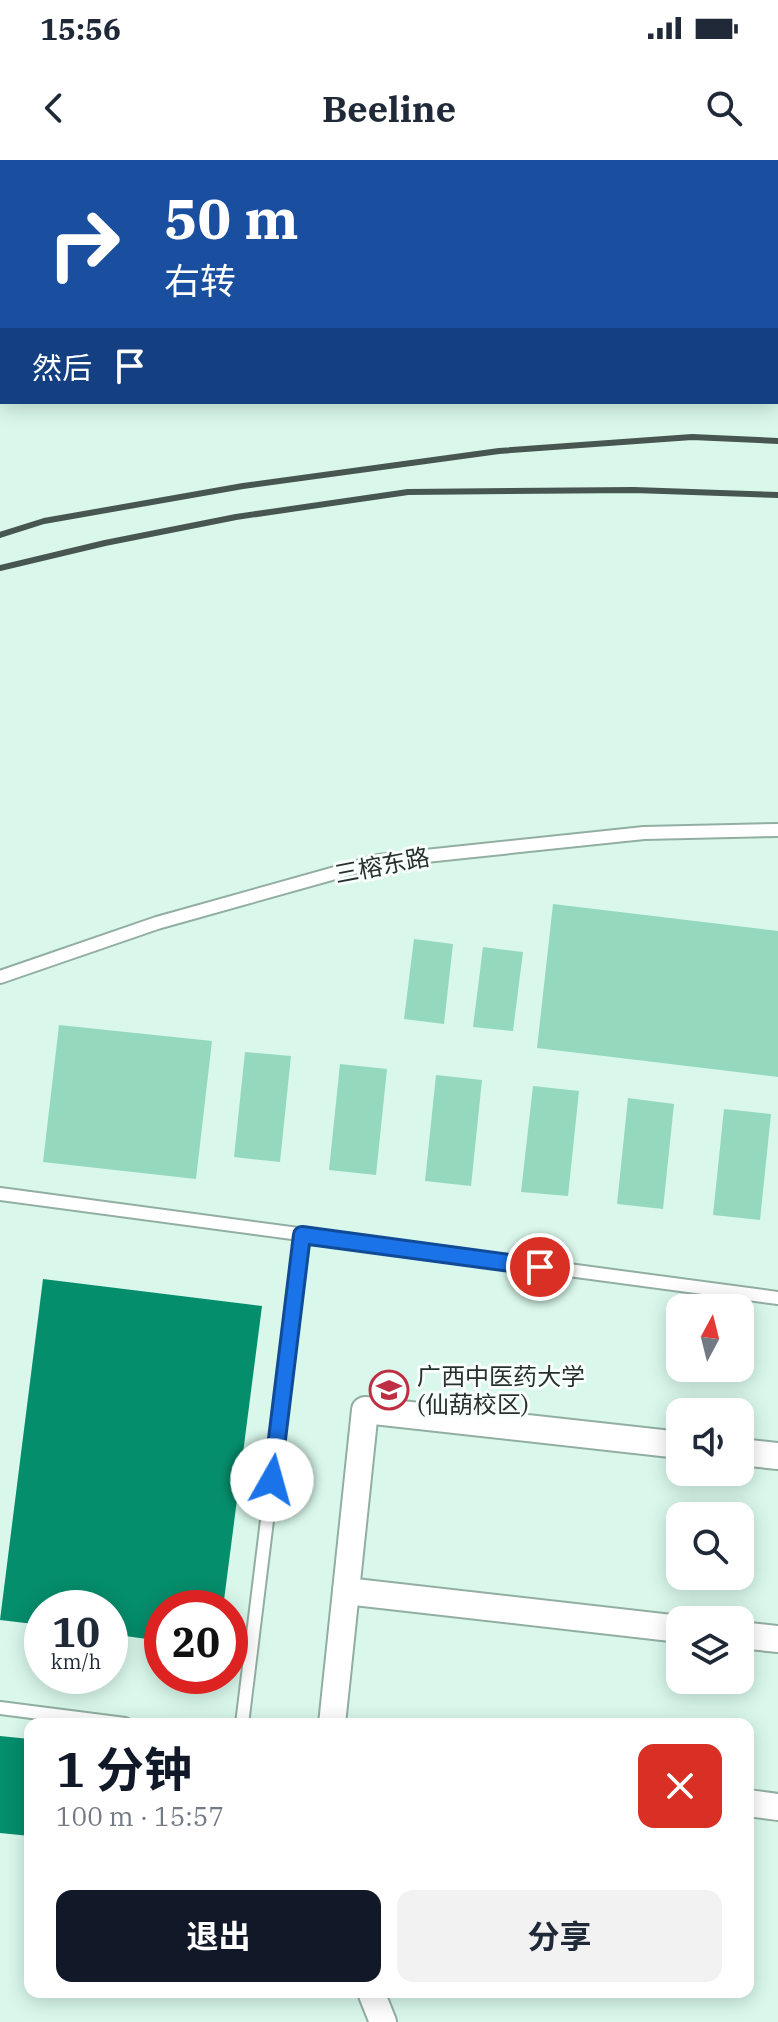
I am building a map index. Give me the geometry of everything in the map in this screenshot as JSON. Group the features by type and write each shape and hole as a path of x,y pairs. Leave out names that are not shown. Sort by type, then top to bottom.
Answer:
{"street":[{"path":"333,1718 365,1410 666,1443"},
{"path":"754,1453 778,1456"},
{"path":"346,1591 666,1627"},
{"path":"754,1636 778,1639"},
{"path":"754,1804 778,1807"},
{"path":"373,1998 383,2022"}],"lane":[{"name":"三榕东路","path":"0,977 157,923 378,861 644,833 778,830"},
{"path":"0,1194 778,1298"},
{"path":"243,1718 302,1235"},
{"path":"0,1708 78,1718"}],"green space":[{"path":"553,904 778,931 778,1077 537,1048"},
{"path":"414,939 453,944 444,1024 404,1019"},
{"path":"483,947 523,952 513,1031 473,1027"},
{"path":"59,1025 212,1041 196,1179 43,1162"},
{"path":"245,1052 291,1056 280,1162 234,1157"},
{"path":"340,1064 387,1069 376,1175 329,1170"},
{"path":"436,1075 482,1080 471,1186 425,1181"},
{"path":"533,1086 579,1091 568,1196 521,1192"},
{"path":"628,1098 674,1104 663,1209 617,1204"},
{"path":"724,1109 771,1114 760,1220 713,1215"}],"building":[{"path":"43,1279 262,1306 225,1590 144,1590 144,1639 128,1636 128,1590 24,1590 24,1623 0,1620"},
{"path":"0,1736 24,1738 24,1835 0,1833"}],"railway":[{"path":"0,535 44,521 243,486 499,451 692,437 778,441"},
{"path":"0,568 236,517 408,492 634,490 778,495"}],"place":[{"name":"广西中医药大学 (仙葫校区)","path":"389,1390"}],"route":[{"path":"272,1480 302,1235 540,1267"}]}
